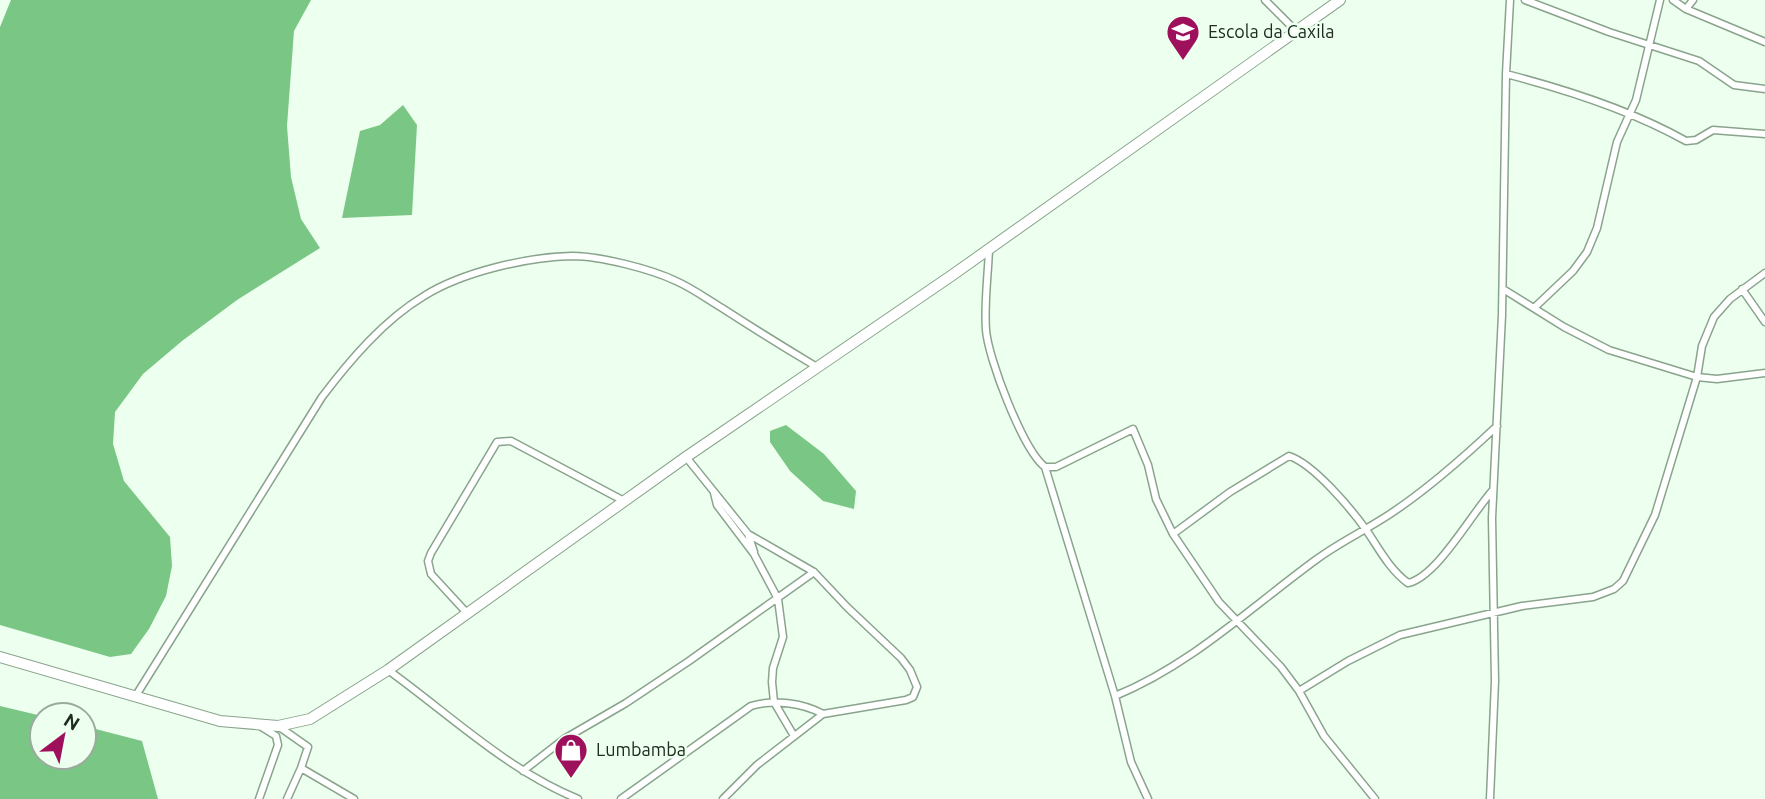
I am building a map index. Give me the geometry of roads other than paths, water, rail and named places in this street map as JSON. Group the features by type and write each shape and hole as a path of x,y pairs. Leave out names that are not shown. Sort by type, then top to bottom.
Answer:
{"main road":[{"path":"0,657 220,721 278,726 310,719 388,670 686,457 989,249 1340,0"}],"street":[{"path":"1265,0 1296,31"},
{"path":"1490,799 1495,681 1493,491 1503,289 1506,74 1510,0"},
{"path":"1525,0 1699,61 1734,85 1765,89"},
{"path":"1534,308 1573,271 1587,253 1597,228 1617,142 1632,115 1660,0"},
{"path":"1673,0 1686,9 1765,42"},
{"path":"1686,9 1693,0"},
{"path":"1506,74 1559,88 1632,115 1691,142 1713,130 1765,134"},
{"path":"989,249 986,330 992,364 1039,463 1045,467 1056,467 1133,429 1148,465 1156,499 1173,534 1219,602 1281,667 1299,691 1324,736 1375,799"},
{"path":"135,698 322,397 381,330 415,302 440,287 501,267 573,256 620,263 676,281 817,367"},
{"path":"1299,691 1348,661 1400,635 1522,606 1593,597 1614,589 1623,580 1655,515 1697,377 1702,346 1714,317 1742,289 1765,273"},
{"path":"1503,289 1609,350 1697,377 1717,379 1765,373"},
{"path":"1742,289 1765,322"},
{"path":"1115,696 1168,671 1320,557 1391,514 1464,457 1497,426"},
{"path":"466,612 431,574 428,561 496,442 511,441 624,501"},
{"path":"1173,534 1230,492 1289,456 1297,459 1332,489 1366,529 1383,556 1404,581 1412,582 1442,558 1493,491"},
{"path":"686,457 748,534 814,572 901,658 917,687 913,697 906,701 823,714 757,765 723,799"},
{"path":"1045,467 1115,696 1131,762 1148,799"},
{"path":"714,494 717,505 754,554 778,599 784,629 773,668 774,702 794,736"},
{"path":"748,534 754,554"},
{"path":"523,771 564,739 636,696 814,572"},
{"path":"388,670 523,771 578,799"},
{"path":"621,799 751,706 774,702 811,708 823,714"},
{"path":"259,799 278,744 273,733 260,726"},
{"path":"278,726 308,747 287,799"},
{"path":"301,768 354,799"},
{"path":"554,789 554,799"}],"place":[{"name":"Escola da Caxila","path":"1183,62"},
{"name":"Lumbamba","path":"571,780"}]}
